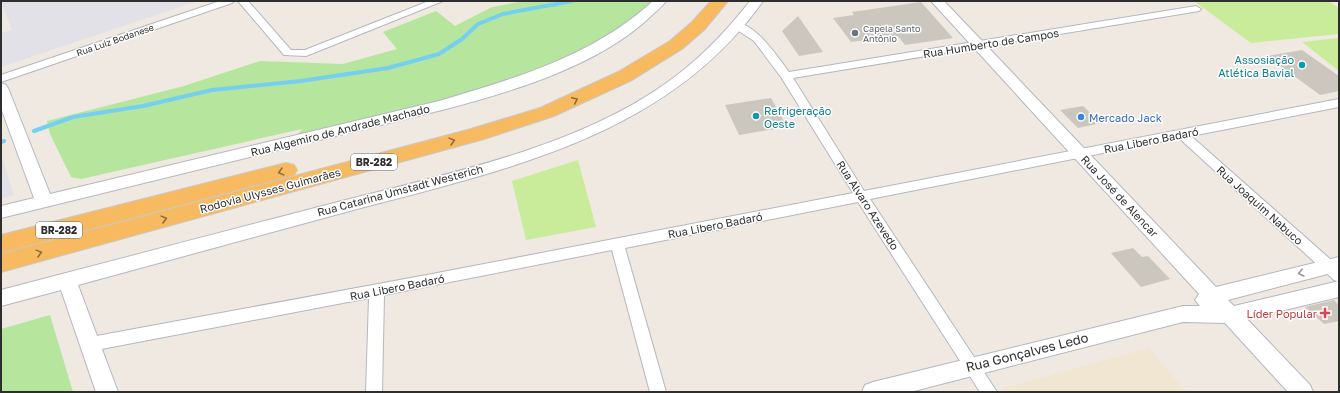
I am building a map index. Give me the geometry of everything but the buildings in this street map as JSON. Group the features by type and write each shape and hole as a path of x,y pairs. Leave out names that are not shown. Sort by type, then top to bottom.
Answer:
{"highway":[{"name":"Rodovia Ulysses Guimarães","path":"1,244 398,142 538,100 586,80 641,52 673,28 700,1"},
{"name":"Rodovia Ulysses Guimarães","path":"1,263 478,134 547,112 624,76 676,45 698,26 720,1"}],"street":[{"name":"Rua Luiz Bodanese","path":"1,79 229,1"},
{"path":"244,1 288,53 306,52 438,1"},
{"name":"Rua Algemiro de Andrade Machado","path":"1,212 442,105 513,83 563,64 604,44 637,22 660,1"},
{"name":"Rua Catarina Umstadt Westerich","path":"1,298 485,168 571,138 631,111 666,90 701,63 738,26 757,1"},
{"name":"Rua José de Alencar","path":"937,1 1302,392"},
{"name":"Rua Humberto de Campos","path":"786,76 1196,9"},
{"name":"Rua Alvaro Azevedo","path":"738,26 758,40 786,76 861,196 973,365 989,392"},
{"path":"1,88 44,202"},
{"name":"Rua Libero Badaró","path":"90,344 617,245 1339,103"},
{"name":"Rua Joaquim Nabuco","path":"1182,134 1335,269"},
{"path":"617,245 658,392"},
{"name":"Rua Gonçalves Ledo","path":"1183,314 1212,296 1335,269"},
{"path":"67,280 107,392"},
{"name":"Rua Gonçalves Ledo","path":"873,392 973,365 1183,314 1231,315 1339,289"},
{"path":"374,392 377,291"}],"shaded area":[{"path":"1,1 198,1 1,67 1,33 12,30"},
{"path":"1,155 14,195 1,199"},
{"path":"1149,348 1186,392 1007,392 1004,388"}],"green space":[{"path":"525,1 653,1 647,8 602,43 512,82 292,141 302,129 81,179 71,177 50,134 47,121 184,86 260,61 343,64 397,49 383,32 436,11 455,26 492,7"},
{"path":"1194,1 1328,1 1339,8 1339,34 1251,43"},
{"path":"1339,38 1339,71 1302,42"},
{"path":"578,160 596,227 526,240 512,181"},
{"path":"50,315 73,392 1,392 1,329"}],"waterway":[{"path":"34,131 73,117 143,106 212,90 301,81 388,68 439,54 462,39 478,24 503,14 572,1"}],"place":[{"name":"Capela Santo Antônio","path":"855,33"},
{"name":"Assosiação Atlética Bavial","path":"1302,65"},
{"name":"Refrigeração Oeste","path":"756,116"},
{"name":"Mercado Jack","path":"1081,117"},
{"name":"Líder Popular","path":"1325,313"}]}
